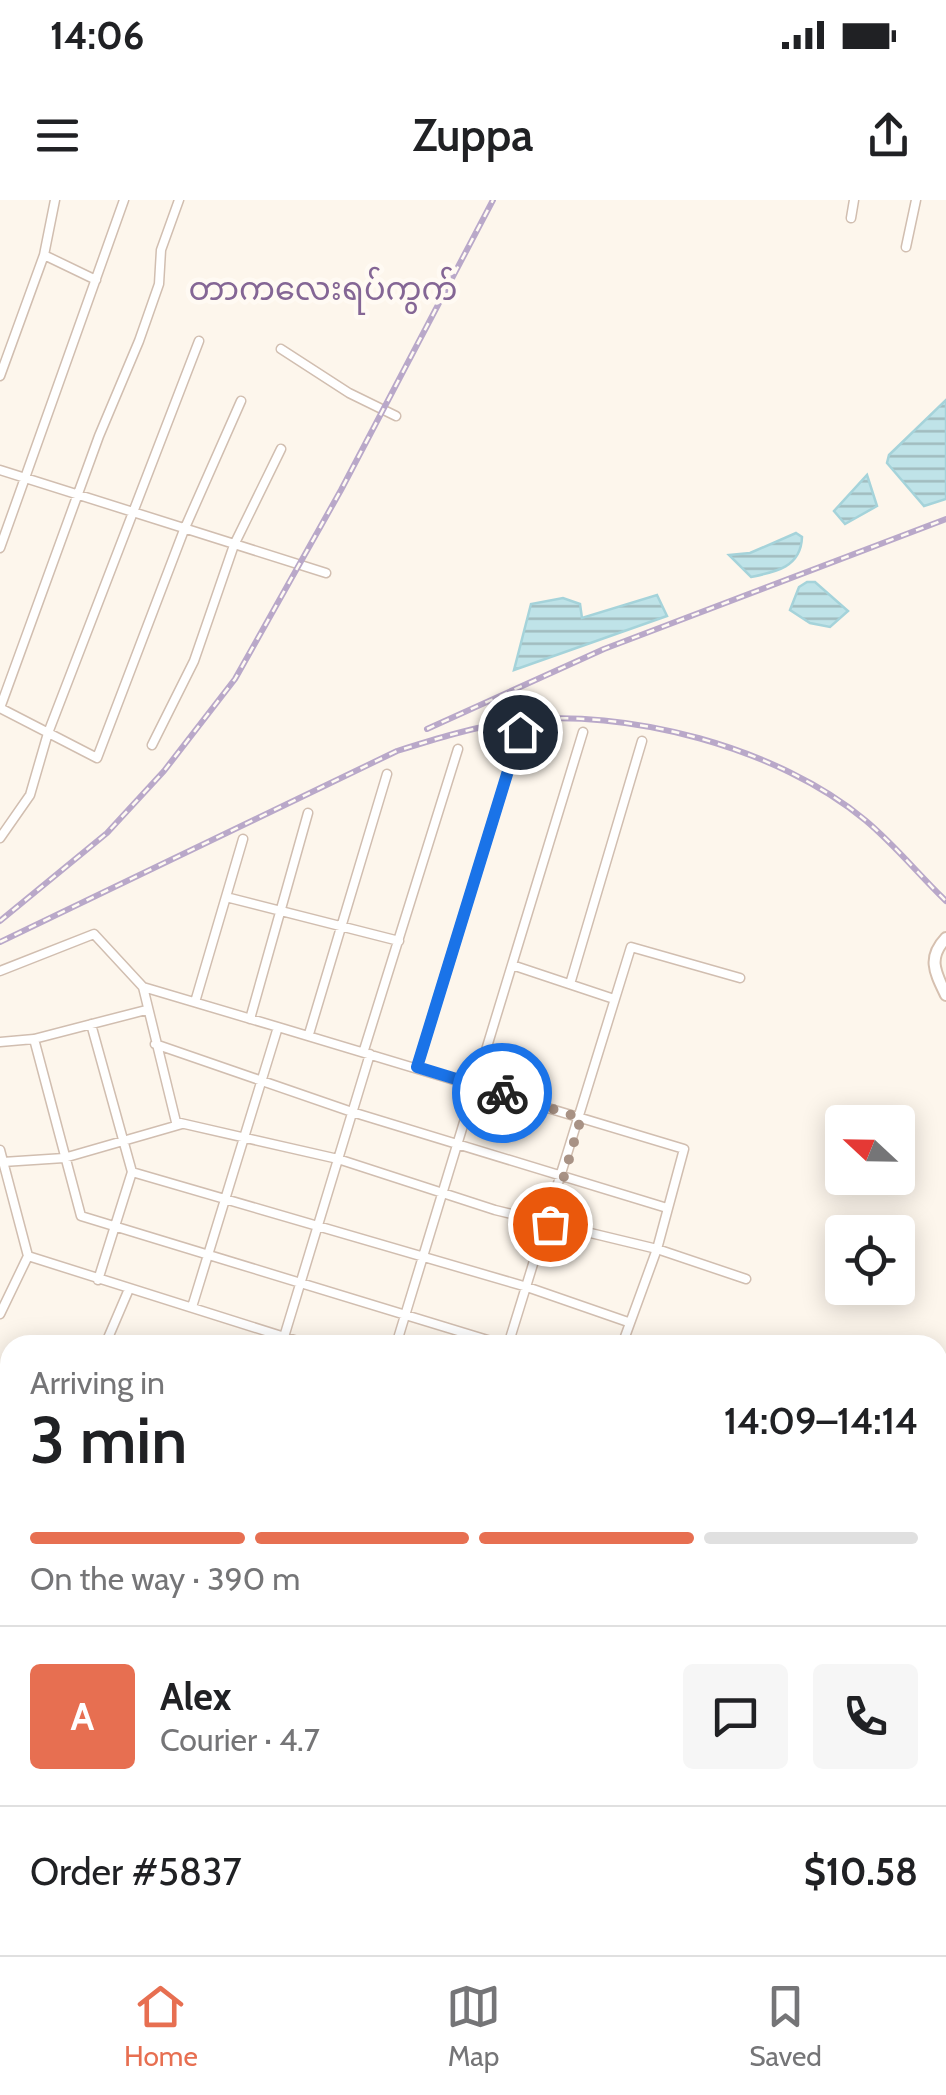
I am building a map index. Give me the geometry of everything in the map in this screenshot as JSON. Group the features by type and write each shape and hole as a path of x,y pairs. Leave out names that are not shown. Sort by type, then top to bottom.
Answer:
{"main road":[{"path":"946,938 934,952 933,969 946,995"}],"street":[{"path":"0,376 44,255 55,200"},
{"path":"0,548 124,200"},
{"path":"179,200 161,250 159,284 0,708 97,758 184,530 242,400"},
{"path":"850,218 854,200"},
{"path":"906,247 916,200"},
{"path":"44,255 96,280"},
{"path":"0,838 30,796 48,733 199,340"},
{"path":"281,349 349,394 396,416"},
{"path":"152,745 194,661 234,545 281,449"},
{"path":"0,470 326,573"},
{"path":"417,1067 520,732"},
{"path":"399,1335 583,732"},
{"path":"570,984 642,741"},
{"path":"285,1335 458,749"},
{"path":"309,1034 387,774"},
{"path":"250,1019 308,814"},
{"path":"195,1002 243,839"},
{"path":"226,897 399,942"},
{"path":"0,971 94,934 143,987 684,1149 658,1249 625,1335"},
{"path":"510,1335 550,1224 631,947 740,978"},
{"path":"512,965 614,999"},
{"path":"143,987 176,1122 338,1160 550,1224 658,1249 746,1279"},
{"path":"0,1042 34,1039 146,1010"},
{"path":"91,1024 132,1172 98,1280"},
{"path":"192,1308 278,1027"},
{"path":"34,1039 80,1216 473,1335"},
{"path":"155,1044 352,1112 666,1208"},
{"path":"3,1162 64,1158 182,1124"},
{"path":"0,1150 4,1183 12,1196 28,1256 0,1314"},
{"path":"132,1172 527,1286 628,1322"},
{"path":"0,1202 12,1196"},
{"path":"28,1256 278,1335"},
{"path":"109,1335 129,1289"}],"water":[{"path":"946,400 946,499 924,506 887,463 889,455"},
{"path":"867,475 877,506 845,524 834,511"},
{"path":"796,533 802,537 797,555 786,566 769,573 751,577 729,555 750,553"},
{"path":"815,582 848,611 830,627 810,623 790,610 799,587"},
{"path":"657,595 667,616 514,670 531,604 563,598 580,604 582,618"}],"railway":[{"path":"0,921 107,833 164,771 235,679 341,490 493,200"},
{"path":"427,729 604,649 946,519"},
{"path":"0,942 397,751 484,727 558,718 652,727 746,753 790,772 830,794 865,820 946,901"}],"way so far":[{"path":"502,1093 581,1118 550,1224"}],"district":[{"name":"တာကလေးရပ်ကွက်","path":"323,288"}],"route":[{"path":"502,1093 417,1067 520,732"}]}
